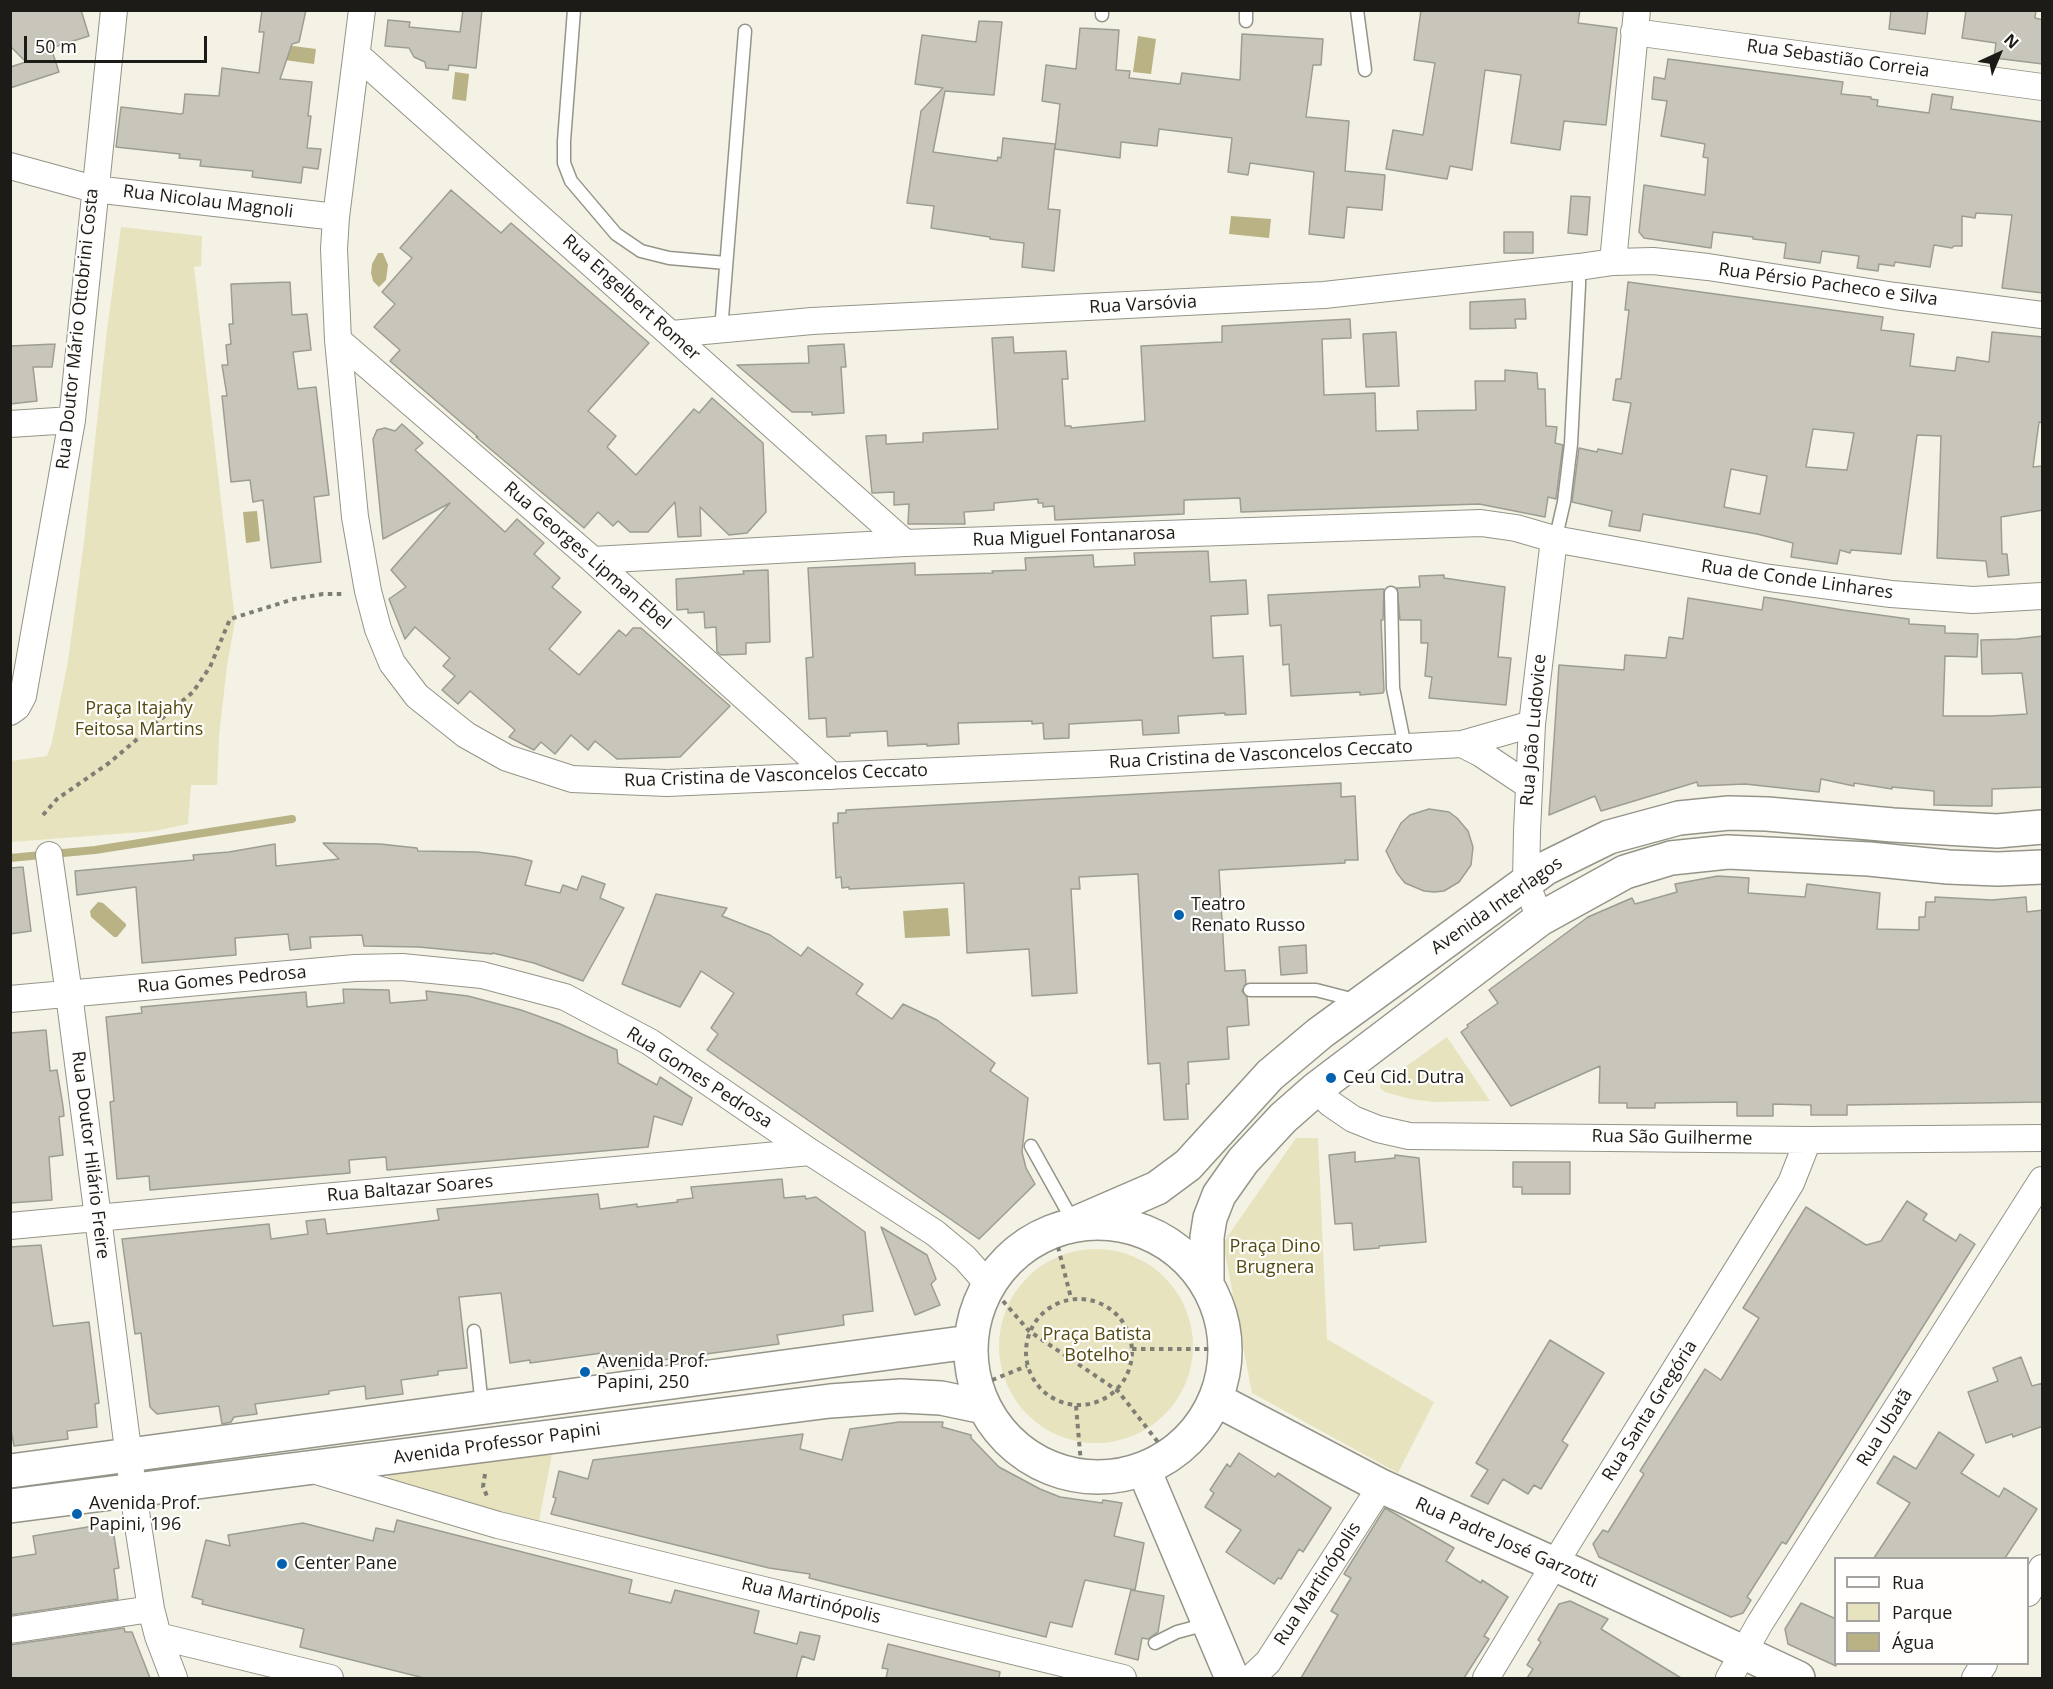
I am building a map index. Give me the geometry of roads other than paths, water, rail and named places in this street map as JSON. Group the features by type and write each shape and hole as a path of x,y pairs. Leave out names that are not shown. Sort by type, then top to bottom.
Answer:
{"main road":[{"name":"Avenida Interlagos","path":"1064,1227 1157,1188 1188,1165 1270,1075 1320,1034 1546,868 1609,837 1679,818 1729,813 1997,831 2043,827"},
{"name":"Avenida Interlagos","path":"1207,1282 1207,1237 1210,1218 1219,1195 1243,1161 1283,1118 1316,1089 1540,919 1625,872 1671,858 1728,852 1869,859 1948,867 1998,869 2043,867"},
{"path":"1112,1222 1149,1232 1182,1253 1207,1282 1223,1320 1226,1360 1217,1400 1188,1443 1156,1462 1098,1478 1052,1469 1012,1444 980,1397 971,1365 970,1342 976,1312 988,1284 1011,1256 1040,1236 1064,1227 1112,1222"},
{"name":"Avenida Professor Papini","path":"10,1471 970,1342"},
{"name":"Avenida Professor Papini","path":"10,1506 842,1400 901,1396 980,1397"},
{"name":"Rua Padre José Garzotti","path":"1217,1400 1381,1486 1555,1564 1737,1666 1798,1678"},
{"path":"421,1416 424,1454"},
{"path":"1156,1462 1209,1623 1232,1678"}],"street":[{"name":"Rua Doutor Mário Ottobrini Costa","path":"10,712 23,696 72,420 114,10"},
{"name":"Rua Cristina de Vasconcelos Ceccato","path":"362,10 334,249 338,340 355,517 368,591 378,629 392,663 417,696 466,735 507,758 572,779 667,783 1096,765 1462,744 1532,724"},
{"name":"Rua Sebastião Correia","path":"1636,21 2043,87"},
{"path":"1612,262 1636,21"},
{"name":"Rua Engelbert Romer","path":"357,55 905,543"},
{"name":"Rua Nicolau Magnoli","path":"10,165 94,189 336,217"},
{"name":"Rua Pérsio Pacheco e Silva","path":"1612,262 1653,261 1708,267 1895,296 2043,315"},
{"name":"Rua Varsóvia","path":"672,334 812,321 1324,296 1612,262"},
{"name":"Rua Georges Lipman Ebel","path":"338,340 593,560 832,776"},
{"path":"10,424 72,420"},
{"name":"Rua Miguel Fontanarosa","path":"593,560 905,543 1481,523 1516,528 1554,539"},
{"name":"Rua de Conde Linhares","path":"1554,539 1770,578 1891,594 1973,600 2043,596"},
{"name":"Rua João Ludovice","path":"1540,919 1526,882 1528,785 1532,724 1554,539"},
{"path":"1462,744 1480,753 1528,785"},
{"name":"Rua Doutor Hilário Freire","path":"49,855 151,1609 158,1636 174,1678"},
{"name":"Rua Gomes Pedrosa","path":"10,999 355,968 402,967 482,975 565,997 650,1042 810,1152 935,1233 965,1258 988,1284"},
{"name":"Rua São Guilherme","path":"1316,1089 1331,1104 1353,1119 1378,1129 1409,1136 1808,1140 2043,1138"},
{"name":"Rua Santa Gregória","path":"1486,1678 1791,1183 1808,1140"},
{"name":"Rua Baltazar Soares","path":"10,1226 810,1152"},
{"name":"Rua Ubatã","path":"1737,1666 1761,1623 2043,1180"},
{"name":"Rua Martinópolis","path":"310,1469 498,1525 1123,1678"},
{"name":"Rua Martinópolis","path":"1251,1678 1274,1653 1381,1486"},
{"path":"2029,1591 2043,1568"},
{"path":"10,1630 151,1609"},
{"path":"158,1636 330,1678"},
{"path":"1975,1678 1983,1665"}],"lane":[{"path":"574,10 564,141 564,163 571,181 616,234 641,251 669,258 726,263"},
{"path":"1357,10 1365,70"},
{"path":"721,330 745,31"},
{"path":"1554,539 1564,501 1571,444 1580,285 1578,267"},
{"path":"1391,593 1393,688 1405,747"},
{"path":"1250,990 1316,990 1362,1002"},
{"path":"1031,1146 1064,1227"},
{"path":"474,1330 483,1408"},
{"path":"1155,1643 1177,1632 1209,1623"}],"water":[{"path":"1138,36 1156,39 1151,74 1133,72"},
{"path":"286,45 316,49 314,64 284,60"},
{"path":"455,72 469,74 466,101 452,99"},
{"path":"1231,216 1271,219 1269,238 1229,234"},
{"path":"378,253 383,253 388,265 386,280 379,287 373,281 371,273 372,264"},
{"path":"257,511 260,541 246,543 243,512"},
{"path":"98,902 103,903 126,924 117,937 114,937 91,917 90,911"},
{"path":"948,908 950,936 905,938 903,911"}],"waterway":[{"path":"10,858 95,850 292,819"}],"place":[{"name":"Teatro Renato Russo","path":"1179,915"},
{"name":"Ceu Cid. Dutra","path":"1331,1078"},
{"name":"Avenida Prof. Papini, 250","path":"585,1372"},
{"name":"Avenida Prof. Papini, 196","path":"77,1514"},
{"name":"Center Pane","path":"282,1564"}],"park label":[{"name":"Praça Itajahy Feitosa Martins","path":"139,719"},
{"name":"Praça Dino Brugnera","path":"1275,1257"},
{"name":"Praça Batista Botelho","path":"1097,1345"}]}
